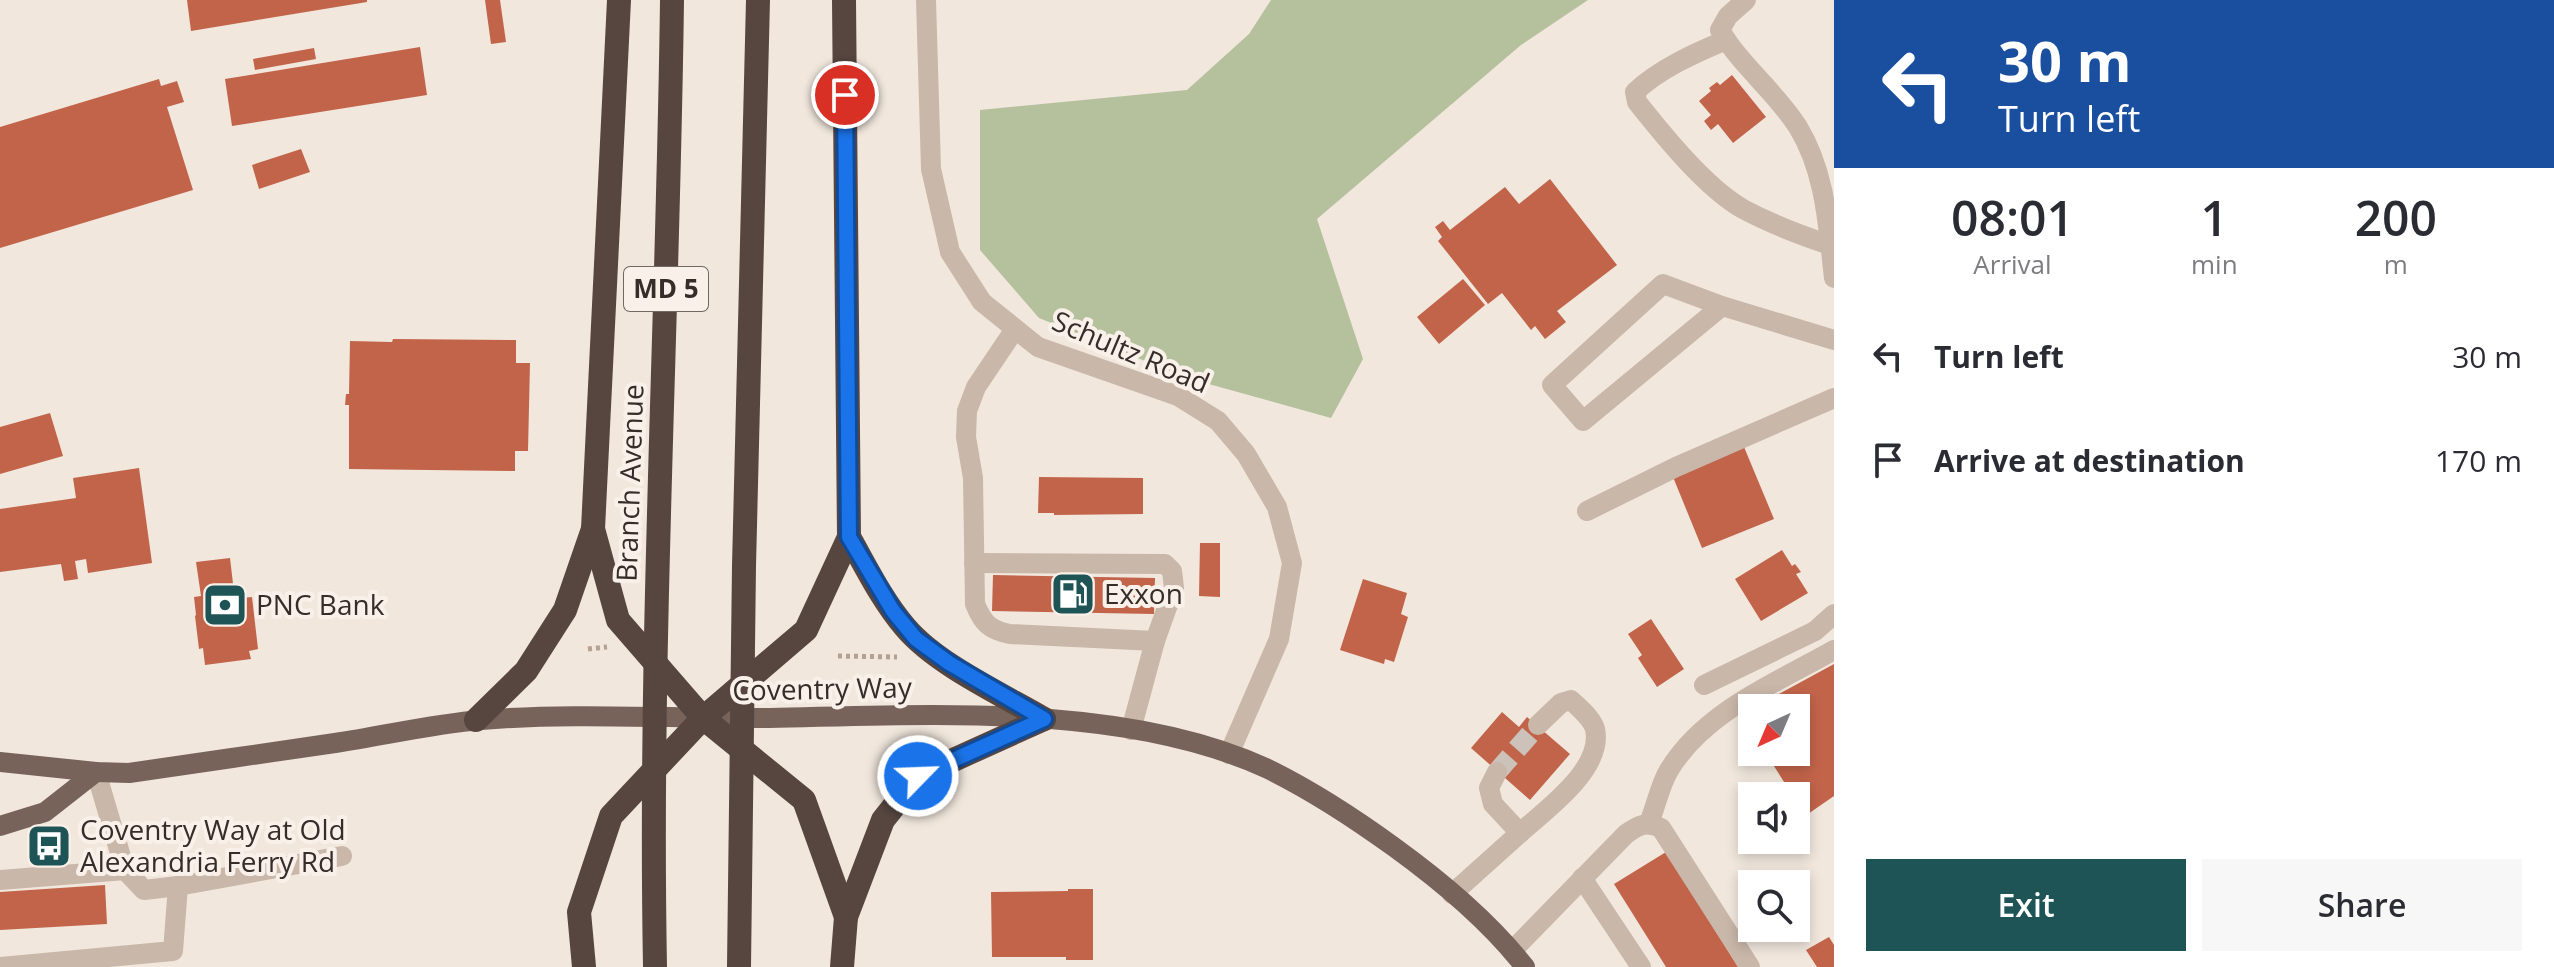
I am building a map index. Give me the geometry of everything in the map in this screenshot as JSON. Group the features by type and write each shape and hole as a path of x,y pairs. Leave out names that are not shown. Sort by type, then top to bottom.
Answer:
{"highway":[{"path":"476,720 526,671 565,610 593,529 619,0"},
{"name":"Branch Avenue","path":"655,967 653,865 657,578 672,0"},
{"path":"739,967 744,566 758,0"},
{"path":"584,967 579,912 611,816 703,718 806,630 849,537 844,0"},
{"path":"593,529 618,620 703,718 804,800 846,917"},
{"path":"849,537 893,611 916,639 949,663 1044,719"},
{"path":"842,967 846,917 883,820 918,776 1044,719"}],"main road":[{"name":"Coventry Way","path":"0,762 129,773 476,720 548,716 923,716 1091,723 1229,754 1265,768 1328,802 1410,859 1452,894 1519,959"},
{"path":"0,826 45,812 96,772"}],"street":[{"name":"Schultz Road","path":"926,0 931,169 950,252 982,302 1038,347 1178,396 1218,421 1246,454 1277,507 1292,563 1279,639 1229,754"},
{"path":"1746,0 1728,16 1720,30 1779,102 1810,149 1828,212 1834,278"},
{"path":"1726,40 1645,82 1635,92 1637,102 1710,183 1741,208 1830,245"},
{"path":"1722,306 1583,421 1552,385 1663,284 1722,306 1834,340"},
{"path":"1015,329 976,387 967,411 966,437 973,478 975,604 983,622 993,631 1010,634 1155,641"},
{"path":"1587,511 1702,455 1834,398"},
{"path":"974,563 1165,564 1172,571 1174,588 1155,641 1131,730"},
{"path":"1704,685 1815,631 1834,614"},
{"path":"1649,823 1668,771 1706,725 1834,650"},
{"path":"1452,894 1581,776 1594,752 1595,729 1571,700 1561,703 1538,725"},
{"path":"96,772 125,870 144,890 342,856"},
{"path":"1497,772 1489,788 1493,804 1520,833"},
{"path":"1519,959 1582,878 1626,834 1649,823 1661,828 1750,967"},
{"path":"0,880 125,870"},
{"path":"1582,878 1641,967"},
{"path":"0,967 174,959 178,886"}],"path":[{"path":"838,656 907,657"}],"green space":[{"path":"1271,0 1588,0 1521,45 1317,219 1363,359 1331,418 1187,378 1039,318 980,250 980,110 1187,90 1249,34"}],"building":[{"path":"187,0 367,0 367,2 191,31"},
{"path":"485,0 500,0 506,42 491,44"},
{"path":"420,47 427,95 232,126 225,79"},
{"path":"314,48 316,59 255,70 253,59"},
{"path":"1732,75 1766,117 1733,143 1718,124 1711,130 1704,121 1711,115 1699,101 1711,91 1709,88 1717,82 1720,85"},
{"path":"159,79 161,86 177,81 184,102 167,107 193,190 0,248 0,127"},
{"path":"301,149 310,172 259,189 252,165"},
{"path":"1550,179 1617,265 1557,311 1566,322 1545,339 1535,326 1531,330 1502,293 1488,304 1438,241 1442,237 1435,227 1443,221 1450,230 1505,187 1519,204"},
{"path":"1463,279 1485,305 1439,344 1417,317"},
{"path":"393,339 516,340 516,363 530,363 528,451 515,451 515,471 349,469 349,405 345,405 346,394 349,394 350,341 392,342"},
{"path":"50,413 63,456 0,474 0,427"},
{"path":"1744,447 1774,519 1702,548 1673,477"},
{"path":"139,468 152,563 88,573 86,559 75,561 78,579 64,581 61,564 0,572 0,509 76,498 73,478"},
{"path":"1039,477 1143,478 1143,514 1038,513"},
{"path":"1200,543 1220,543 1220,597 1199,596"},
{"path":"1782,550 1792,566 1795,564 1801,572 1796,574 1808,593 1761,621 1735,579"},
{"path":"230,558 234,592 240,591 241,598 252,597 258,649 249,651 251,659 205,665 203,648 199,649 195,616 194,597 201,596 196,562"},
{"name":"Exxon","path":"993,575 1155,578 1154,614 992,611"},
{"path":"1363,579 1407,593 1401,614 1408,617 1394,662 1385,659 1384,664 1340,650"},
{"path":"1651,619 1684,669 1657,687 1638,658 1642,655 1628,634"},
{"path":"1834,664 1834,796 1810,813 1810,782 1784,782 1774,766 1810,766 1810,694 1779,694"},
{"path":"1502,712 1519,727 1527,717 1570,754 1530,800 1471,748"},
{"path":"1666,852 1738,967 1666,967 1614,884"},
{"path":"105,885 107,924 0,930 0,892"},
{"path":"1093,889 1093,960 992,957 991,892"},
{"path":"1829,937 1834,945 1834,967 1817,967 1806,950"}],"tunnel":[{"path":"1497,772 1538,725"}],"place":[{"name":"Exxon","path":"1073,594"},
{"name":"PNC Bank","path":"225,605"},
{"name":"Coventry Way at Old Alexandria Ferry Rd","path":"49,846"}],"route":[{"path":"845,95 849,537 893,611 916,639 949,663 1044,719 918,776"}]}
